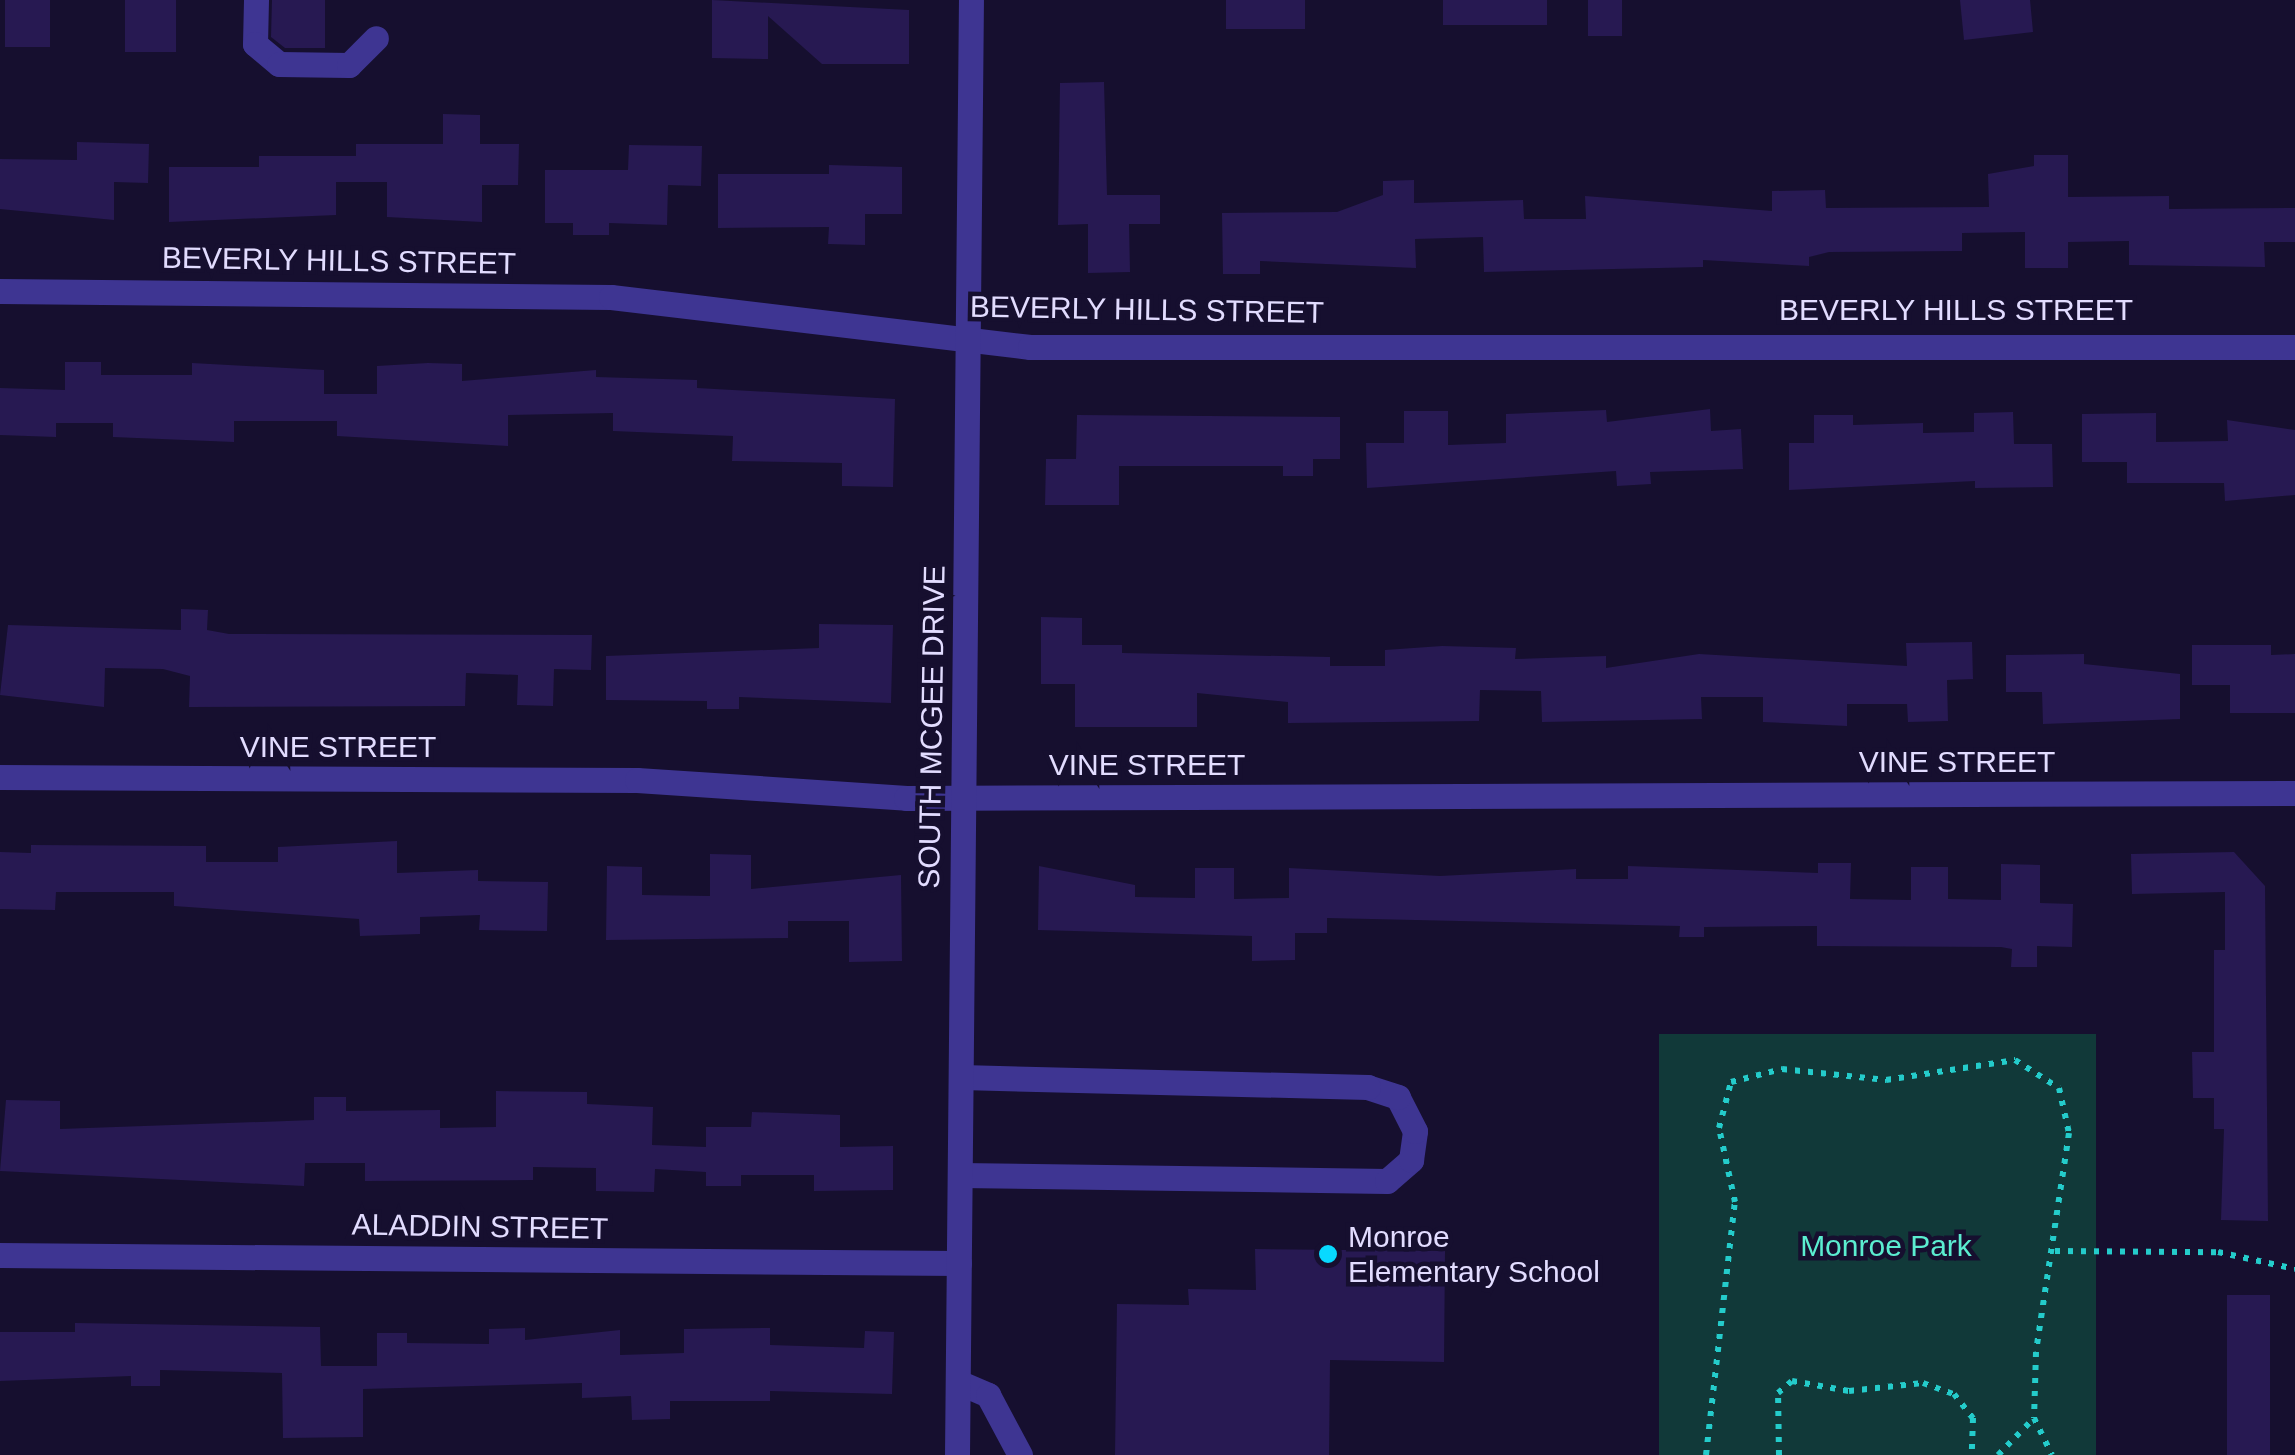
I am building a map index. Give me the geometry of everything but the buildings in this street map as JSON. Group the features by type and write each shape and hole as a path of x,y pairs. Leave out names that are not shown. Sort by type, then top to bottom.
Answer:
{"street":[{"path":"256,0 256,44 278,64 349,64 376,38"},
{"name":"SOUTH MCGEE DRIVE","path":"957,1455 971,0"},
{"name":"BEVERLY HILLS STREET","path":"0,291 611,297 968,342 2295,347"},
{"name":"VINE STREET","path":"0,777 637,780 965,797 2295,793"},
{"path":"960,1175 1387,1180 1411,1160 1414,1131 1398,1097 1368,1087 961,1077"},
{"name":"ALADDIN STREET","path":"0,1255 959,1263"},
{"path":"958,1382 988,1396 1020,1455"}],"path":[{"path":"1706,1455 1735,1202 1719,1128 1731,1082 1782,1069 1886,1080 2016,1060 2059,1088 2068,1134 2034,1418 2052,1455"},
{"path":"2054,1251 2218,1252 2295,1269"},
{"path":"1779,1455 1778,1393 1792,1381 1849,1391 1880,1381 1954,1394 1973,1418 1972,1455"},
{"path":"1998,1455 2034,1418"}],"green space":[{"name":"Monroe Park","path":"1659,1034 2096,1034 2096,1455 1659,1455"}],"place":[{"name":"Monroe Elementary School","path":"1328,1254"}]}
